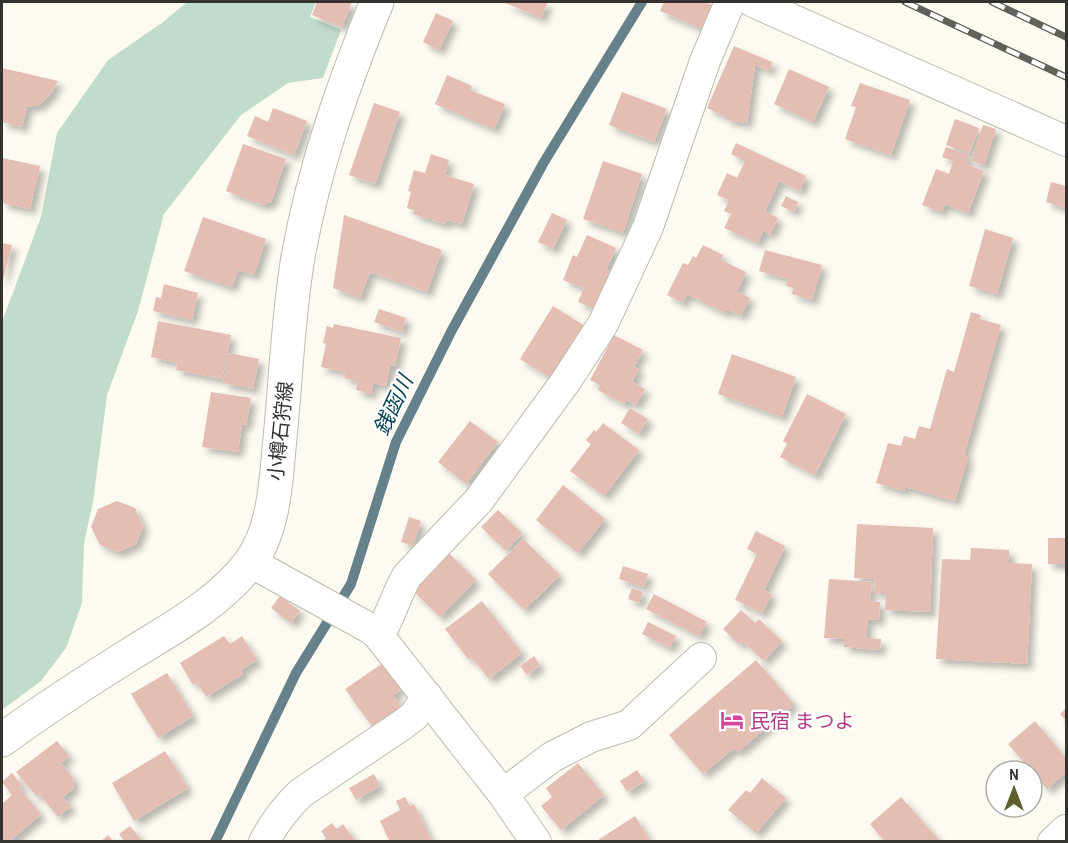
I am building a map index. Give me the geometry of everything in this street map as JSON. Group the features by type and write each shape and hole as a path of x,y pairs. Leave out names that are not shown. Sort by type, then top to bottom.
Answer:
{"main road":[{"name":"小樽石狩線","path":"2,740 82,685 182,622 235,581 250,562 267,527 272,504 297,261 314,181 345,81 377,2"}],"street":[{"path":"375,633 388,620 400,587 407,576 479,500 566,381 603,324 648,227 705,62 730,2"},
{"path":"753,2 1066,141"},
{"path":"250,562 375,633 427,696 536,842"},
{"path":"502,794 552,757 591,737 629,725 701,658"},
{"path":"264,842 272,827 301,793 414,716 427,696"},
{"path":"1053,842 1066,830"}],"green space":[{"path":"187,2 316,2 310,17 341,30 323,78 288,83 241,115 164,214 138,311 107,395 93,502 84,543 82,603 66,648 41,681 2,710 2,322 41,217 57,133 108,60 163,22"}],"building":[{"path":"317,2 352,2 342,27 312,15"},
{"path":"503,2 548,2 541,18"},
{"path":"664,2 705,2 715,6 705,30 660,11"},
{"path":"436,13 453,21 439,50 423,42"},
{"path":"734,46 772,62 769,71 755,65 747,123 727,120 727,117 707,108"},
{"path":"2,68 58,81 50,95 39,105 27,107 22,127 2,122"},
{"path":"789,69 829,87 813,122 774,104"},
{"path":"447,75 472,86 470,90 505,104 494,129 435,104"},
{"path":"860,83 910,100 891,155 845,139 856,107 851,106"},
{"path":"622,92 667,109 654,142 609,125"},
{"path":"374,103 400,112 375,184 349,175"},
{"path":"273,108 307,121 294,155 247,136 255,116 268,122"},
{"path":"955,119 979,128 970,153 946,145"},
{"path":"983,125 996,129 984,165 971,161"},
{"path":"736,143 806,176 800,191 779,181 765,211 778,218 770,235 763,231 758,243 724,228 731,214 724,211 729,200 717,195 727,173 737,178 745,161 731,154"},
{"path":"243,144 286,159 271,202 263,205 226,191"},
{"path":"946,147 969,155 966,164 984,171 968,213 945,204 942,212 922,205 936,169 949,174 953,161 942,157"},
{"path":"431,154 449,160 445,175 474,184 462,224 446,220 445,224 413,214 414,210 407,208 411,192 408,191 414,170 425,173"},
{"path":"2,158 40,166 30,209 2,203"},
{"path":"603,161 642,174 623,233 583,219"},
{"path":"1051,182 1066,186 1066,208 1046,202"},
{"path":"786,196 798,202 794,212 781,206"},
{"path":"552,213 567,220 553,249 538,242"},
{"path":"344,215 442,250 427,292 370,272 360,298 333,288"},
{"path":"203,217 266,239 254,275 238,270 232,287 184,271"},
{"path":"985,229 1013,238 997,294 969,286"},
{"path":"587,235 616,248 606,270 613,273 596,310 578,302 584,288 563,280 573,255 577,257"},
{"path":"2,243 12,245 2,284"},
{"path":"703,245 723,255 721,260 746,272 737,291 750,298 741,316 727,309 725,313 687,294 683,303 667,295 683,263 688,265 693,256 696,258"},
{"path":"765,250 822,265 812,300 792,294 794,288 786,286 788,279 759,271"},
{"path":"164,284 198,293 192,320 153,311 156,297 161,298"},
{"path":"553,306 585,326 552,379 520,359"},
{"path":"379,309 406,318 402,332 374,322"},
{"path":"971,312 981,315 980,319 1001,325 964,455 968,457 955,501 905,487 904,491 876,483 888,443 901,446 904,436 915,439 919,426 930,429 947,369 954,372"},
{"path":"158,321 231,335 222,379 176,370 177,363 151,357"},
{"path":"334,324 401,338 395,366 390,365 386,386 373,383 371,394 356,390 358,381 344,378 345,372 321,367 327,326 333,328"},
{"path":"614,335 643,350 634,367 639,369 632,382 645,389 636,405 626,400 624,404 598,390 600,385 590,380"},
{"path":"229,353 259,359 253,389 223,383"},
{"path":"732,354 796,377 782,417 718,394"},
{"path":"211,392 251,398 246,425 242,424 238,452 202,447"},
{"path":"807,394 846,414 815,475 780,457 787,444 783,441"},
{"path":"630,408 648,419 639,434 621,423"},
{"path":"470,421 498,442 466,484 438,462"},
{"path":"603,423 639,450 604,496 570,471 591,444 586,440"},
{"path":"563,485 605,519 578,553 536,520"},
{"path":"117,501 135,508 143,526 136,544 118,552 100,545 91,527 98,509"},
{"path":"498,510 522,533 506,551 481,527"},
{"path":"409,517 421,521 413,546 401,542"},
{"path":"857,524 933,528 930,612 885,610 886,593 874,593 875,579 854,578"},
{"path":"756,531 785,546 764,590 772,594 762,613 735,600 757,554 747,549"},
{"path":"1048,538 1066,538 1066,564 1048,564"},
{"path":"523,539 560,575 524,610 488,574"},
{"path":"971,548 1009,550 1009,563 1032,564 1027,664 936,659 942,559 970,560"},
{"path":"449,553 476,580 440,617 412,590"},
{"path":"623,566 648,574 644,587 619,579"},
{"path":"829,579 872,582 870,601 880,602 879,620 868,619 866,638 881,639 880,650 844,647 844,639 824,638"},
{"path":"632,588 643,592 639,603 628,599"},
{"path":"654,594 707,622 699,636 646,609"},
{"path":"280,596 300,611 291,623 271,608"},
{"path":"482,601 522,653 489,679 472,658 469,660 445,629"},
{"path":"741,610 755,623 759,619 782,641 764,661 742,641 739,645 723,629"},
{"path":"648,622 676,636 670,648 642,634"},
{"path":"224,636 230,644 242,636 257,660 241,670 243,674 206,697 197,682 193,685 180,663"},
{"path":"534,656 540,665 527,675 520,666"},
{"name":"民宿 まつよ","path":"756,660 794,704 738,752 734,748 703,774 669,735"},
{"path":"383,663 401,690 393,695 402,708 373,728 345,689"},
{"path":"167,673 193,716 158,738 131,694"},
{"path":"1066,708 1066,720 1060,714"},
{"path":"1035,721 1066,758 1066,772 1047,789 1044,786 1044,759 1021,759 1008,744"},
{"path":"57,741 69,756 61,763 73,778 74,788 63,797 71,806 58,817 39,794 37,797 16,772"},
{"path":"165,751 188,788 134,821 112,783"},
{"path":"578,763 604,795 561,830 541,806 552,797 546,788"},
{"path":"637,770 645,781 627,792 620,781"},
{"path":"12,773 22,786 19,788 41,814 9,842 2,842 2,804 12,795 2,782"},
{"path":"374,774 380,786 356,800 349,788"},
{"path":"762,778 786,798 756,833 728,810 746,790 750,793"},
{"path":"405,797 410,806 414,804 432,842 390,842 380,821 400,810 396,801"},
{"path":"901,797 941,842 885,842 870,824"},
{"path":"635,816 651,842 595,842"},
{"path":"332,823 337,829 343,824 356,842 321,842 326,838 321,831"},
{"path":"130,826 143,842 125,842 119,834"},
{"path":"108,835 114,842 100,842"}],"waterway":[{"name":"銭函川","path":"215,842 296,673 351,584 396,442 452,330 544,162 642,2"}],"railway":[{"path":"905,2 1066,77"},
{"path":"992,2 1066,37"}],"place":[{"name":"民宿 まつよ","path":"732,720"}]}
